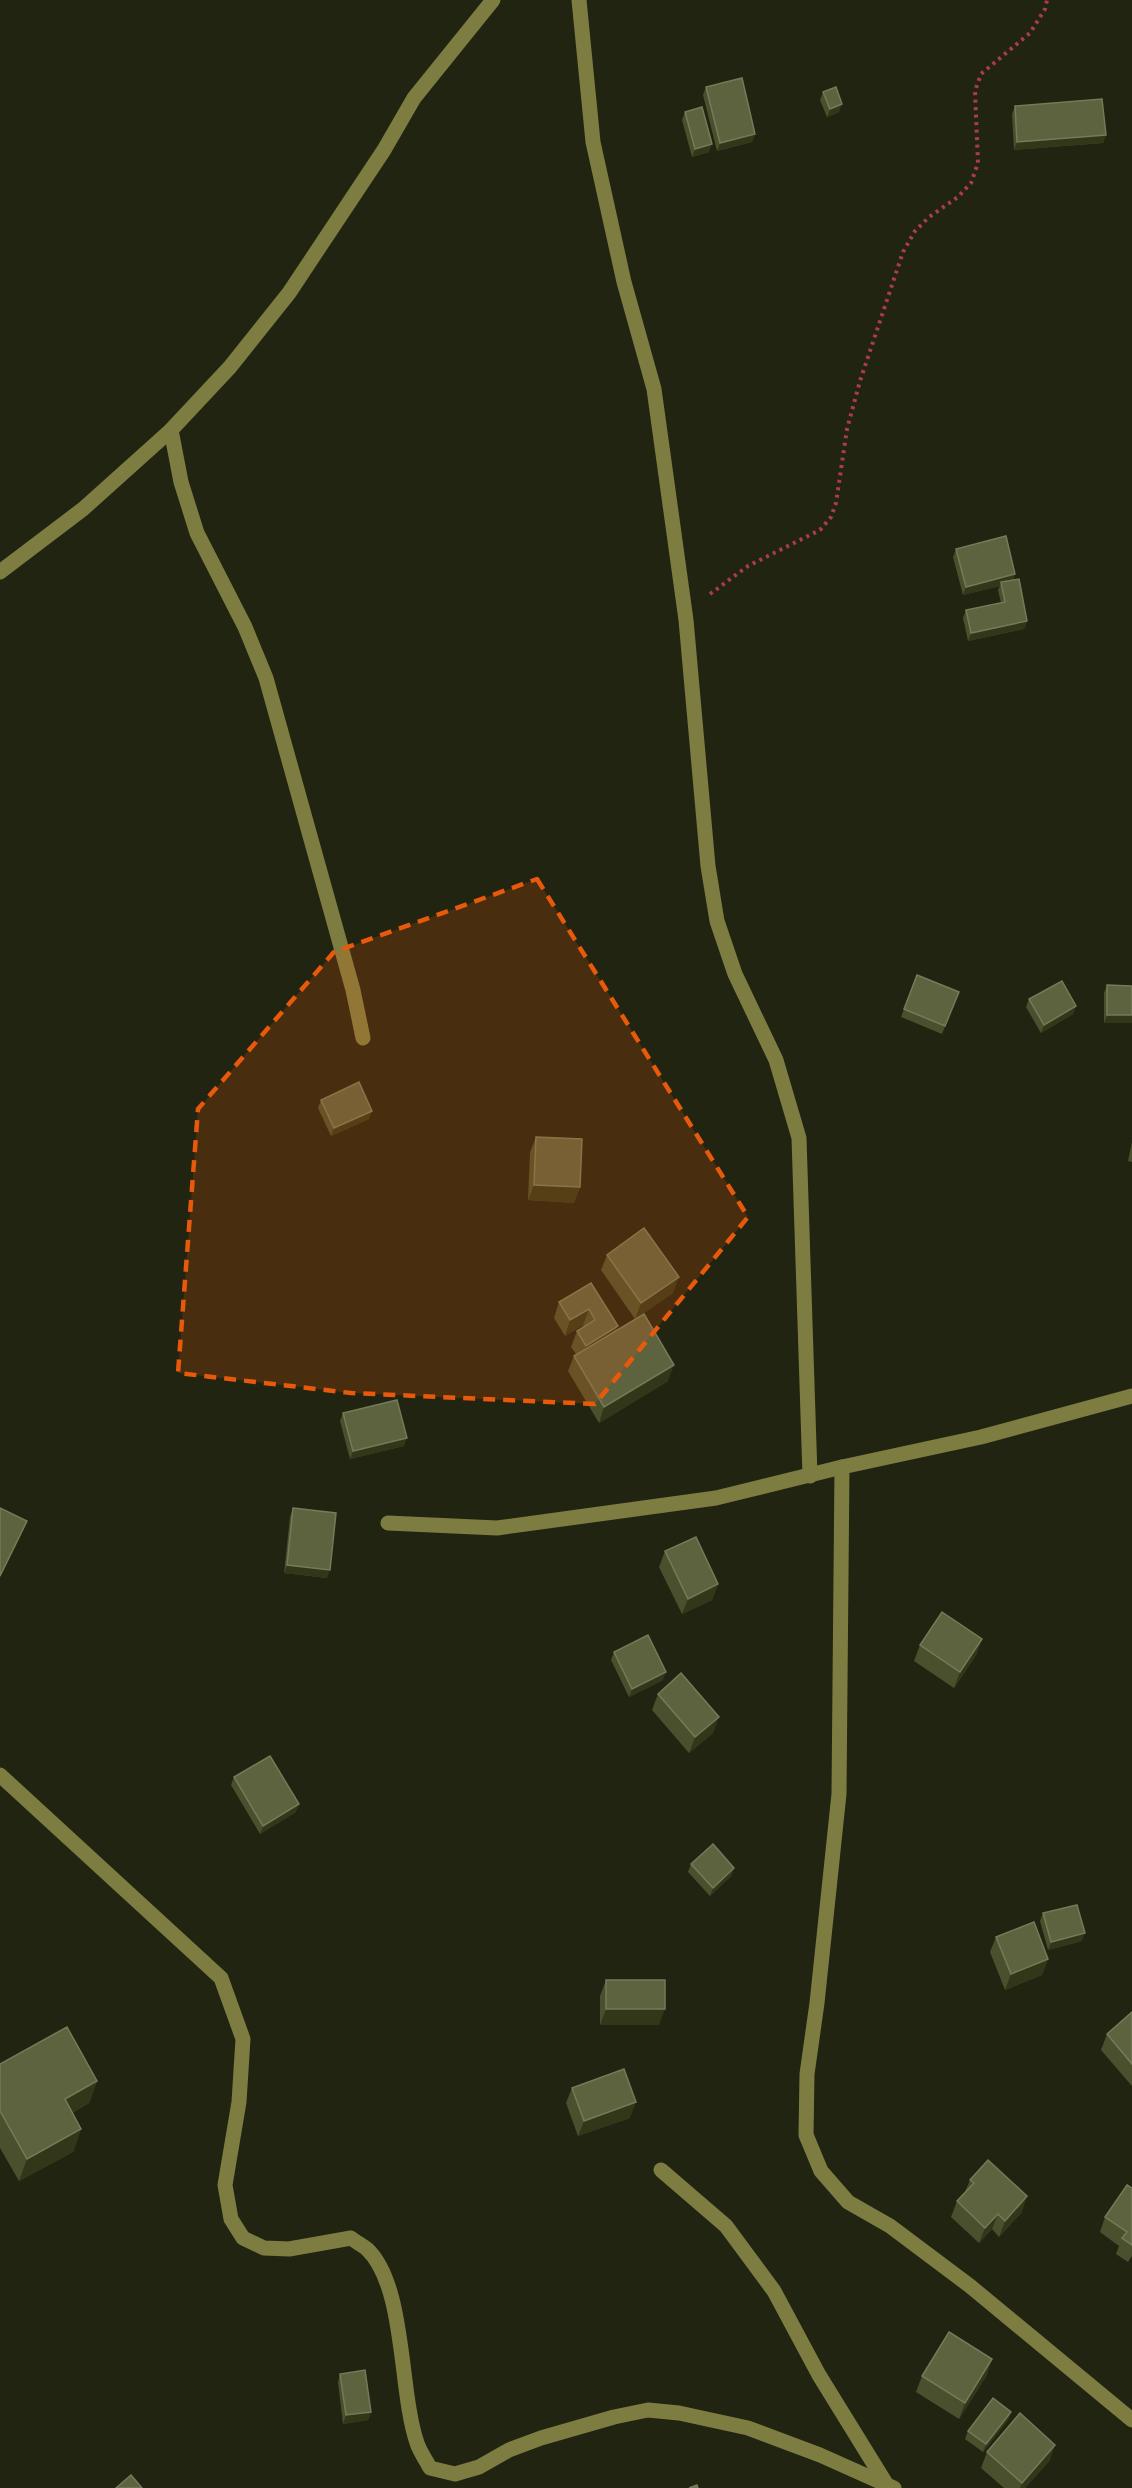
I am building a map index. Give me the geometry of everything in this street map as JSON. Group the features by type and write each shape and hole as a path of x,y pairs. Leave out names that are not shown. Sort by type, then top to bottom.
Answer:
{"street":[{"path":"0,572 83,509 171,430 230,367 289,293 384,150 414,98 493,0"},
{"path":"579,0 593,142 624,282 654,389 686,620 707,855 717,921 735,974 776,1060 799,1138 810,1476"},
{"path":"171,430 180,482 197,533 245,627 266,678 350,978 363,1038"},
{"path":"388,1523 497,1528 716,1498 842,1467 981,1437 1132,1396"},
{"path":"842,1467 839,1794 817,2003 807,2074 806,2135 821,2171 848,2202 890,2226 970,2286 1132,2420"},
{"path":"0,1775 221,1978 243,2039 239,2102 230,2143 225,2185 231,2219 243,2238 264,2248 290,2248 351,2238 367,2249 381,2270 395,2307 412,2422 417,2444 430,2468 455,2474 479,2467 509,2450 541,2438 648,2410 748,2428 890,2485"},
{"path":"661,2170 726,2226 774,2291 819,2375 890,2485"}],"path":[{"path":"686,620 711,593 737,573 820,530 831,517 836,503 847,429 860,381 903,252 915,231 929,217 958,197 971,183 978,163 975,91 981,74 1030,33 1045,9 1047,0"}],"highlighted area":[{"path":"537,879 748,1217 595,1404 351,1393 178,1373 198,1109 334,952"}],"building":[{"path":"742,78 755,134 720,143 706,87"},
{"path":"836,87 842,104 830,109 823,92"},
{"path":"1102,99 1106,135 1017,142 1015,106"},
{"path":"702,107 712,144 695,149 685,112"},
{"path":"1006,536 1015,574 966,587 956,549"},
{"path":"1019,579 1027,621 971,633 966,610 1005,602 1001,582"},
{"path":"917,975 959,992 945,1026 904,1009"},
{"path":"1062,981 1076,1006 1044,1025 1029,999"},
{"path":"1107,985 1132,986 1132,1015 1107,1015"},
{"path":"359,1082 372,1111 334,1128 321,1100"},
{"path":"536,1137 582,1139 580,1187 534,1185"},
{"path":"644,1228 679,1277 641,1303 607,1255"},
{"path":"591,1283 618,1326 586,1346 577,1331 595,1320 589,1309 570,1320 559,1302"},
{"path":"644,1314 674,1365 604,1407 574,1356"},
{"path":"397,1400 407,1438 353,1451 343,1413"},
{"path":"0,1508 27,1521 0,1576"},
{"path":"293,1508 336,1513 330,1570 287,1565"},
{"path":"696,1537 718,1584 688,1599 665,1551"},
{"path":"942,1612 982,1639 960,1672 920,1645"},
{"path":"648,1635 666,1672 632,1689 614,1652"},
{"path":"681,1673 719,1717 695,1737 658,1694"},
{"path":"270,1756 299,1804 263,1826 234,1777"},
{"path":"713,1844 734,1868 713,1888 691,1864"},
{"path":"1077,1905 1085,1933 1051,1942 1043,1913"},
{"path":"1034,1922 1048,1959 1011,1974 996,1937"},
{"path":"606,1980 665,1980 665,2009 606,2009"},
{"path":"1132,2012 1132,2064 1107,2034"},
{"path":"67,2027 97,2081 65,2099 81,2129 27,2159 0,2111 0,2064"},
{"path":"624,2069 636,2102 584,2121 572,2088"},
{"path":"988,2160 1027,2196 1005,2221 998,2214 985,2228 957,2201 974,2183 970,2180"},
{"path":"1127,2185 1132,2188 1132,2245 1122,2238 1127,2232 1105,2217"},
{"path":"949,2332 992,2359 965,2403 922,2376"},
{"path":"365,2370 371,2412 346,2415 340,2374"},
{"path":"993,2398 1011,2412 986,2444 968,2431"},
{"path":"1020,2413 1055,2445 1022,2483 987,2452"},
{"path":"131,2475 142,2488 116,2488"}]}
